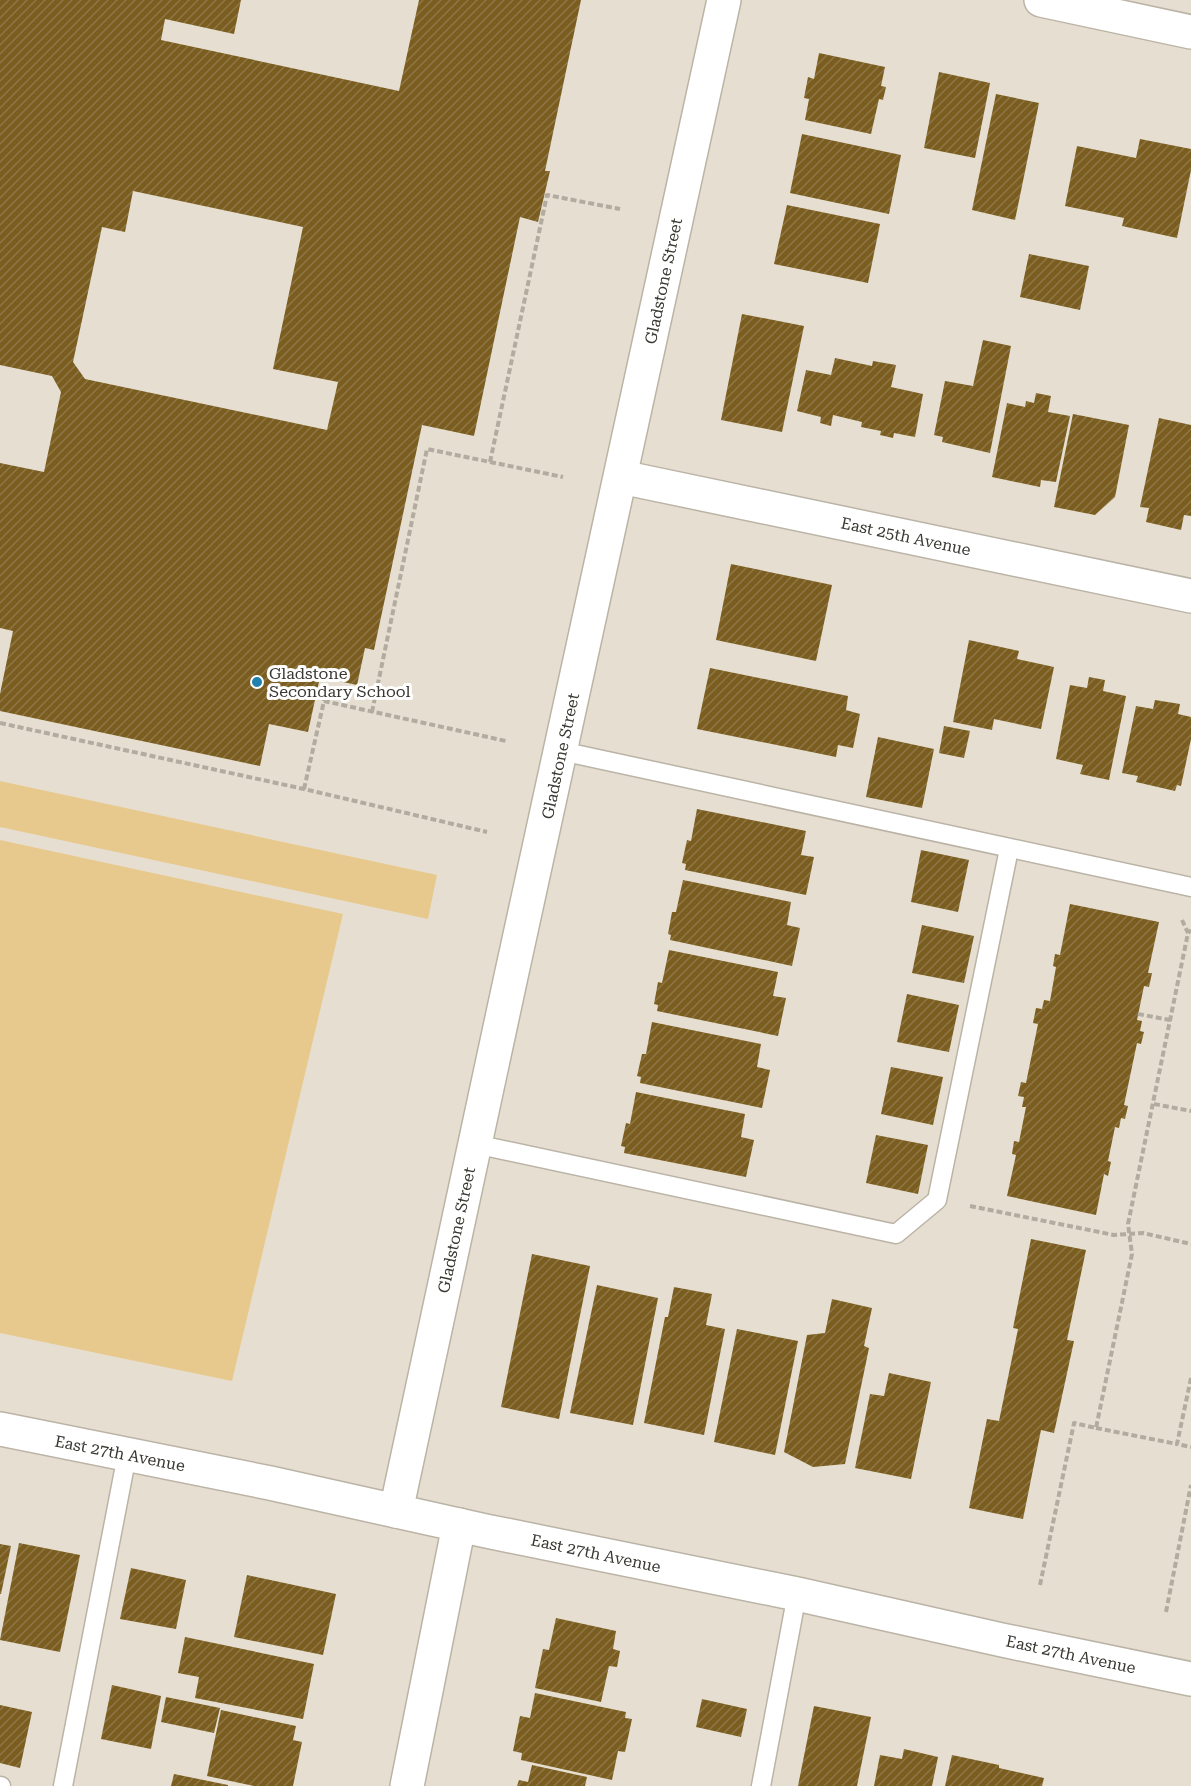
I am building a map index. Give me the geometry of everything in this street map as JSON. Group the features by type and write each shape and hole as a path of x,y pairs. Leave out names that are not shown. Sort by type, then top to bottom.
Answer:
{"street":[{"name":"Gladstone Street","path":"396,1511 474,1143 724,0"},
{"path":"1041,0 1191,32"},
{"name":"East 25th Avenue","path":"621,477 1191,596"},
{"name":"East 27th Avenue","path":"0,1429 270,1483 1191,1679"},
{"path":"407,1786 459,1525"}],"lane":[{"path":"561,751 1191,887"},
{"path":"474,1143 896,1234 937,1200 1009,849"},
{"path":"63,1786 127,1455"},
{"path":"761,1786 797,1594"}],"path":[{"path":"490,462 547,195 620,209"},
{"path":"372,712 427,449 563,477"},
{"path":"304,789 324,700 506,741"},
{"path":"0,723 304,789 487,832"},
{"path":"1096,1428 1132,1254 1128,1224 1188,933 1191,930"},
{"path":"1138,1014 1170,1020"},
{"path":"1154,1104 1191,1112"},
{"path":"937,1200 1114,1235 1143,1233 1191,1244"},
{"path":"1177,1444 1191,1378"},
{"path":"1040,1586 1074,1423 1191,1447"},
{"path":"1166,1612 1191,1485"}],"shaded area":[{"path":"0,781 437,875 428,919 0,827"},
{"path":"0,840 343,914 232,1381 0,1333"}],"building":[{"path":"0,0 241,0 234,34 165,19 161,40 399,91 419,0 581,0 545,171 550,171 538,222 520,217 474,436 422,425 374,650 365,648 357,685 320,677 308,732 269,724 260,766 0,711 0,694 13,631 0,628 0,463 44,472 61,392 52,376 0,365","holes":["133,191 303,227 273,369 338,382 327,430 85,379 73,362 102,227 125,232"]},
{"path":"819,53 885,67 881,86 886,87 883,100 879,99 871,134 805,120 809,99 804,98 808,77 814,79"},
{"path":"939,72 990,83 975,158 924,148"},
{"path":"996,94 1039,103 1015,220 972,210"},
{"path":"802,134 901,155 889,214 790,193"},
{"path":"1140,139 1191,149 1191,170 1177,238 1122,226 1124,218 1065,206 1077,146 1136,158"},
{"path":"787,205 880,224 868,283 774,264"},
{"path":"1029,254 1089,266 1080,310 1020,297"},
{"path":"742,314 804,326 782,432 721,420"},
{"path":"983,340 1011,346 990,453 942,442 943,437 934,435 945,381 973,386"},
{"path":"835,358 872,366 873,361 896,365 891,387 923,394 915,437 894,433 893,438 880,435 881,431 861,427 862,422 833,415 831,426 820,423 821,417 797,411 806,370 831,375"},
{"path":"1036,393 1051,396 1048,412 1070,416 1056,482 1041,480 1040,487 992,477 1007,403 1025,407 1026,401 1034,403"},
{"path":"1073,414 1129,425 1115,497 1095,515 1054,507"},
{"path":"1159,418 1191,425 1191,516 1184,515 1181,530 1146,522 1149,508 1140,507"},
{"path":"731,564 832,585 816,661 716,640"},
{"path":"969,640 1019,651 1017,659 1054,667 1041,729 994,719 992,730 953,722"},
{"path":"710,668 848,696 846,710 860,714 853,748 838,745 836,757 697,729"},
{"path":"1089,677 1105,680 1103,691 1126,696 1109,780 1080,774 1083,765 1056,759 1070,685 1087,688"},
{"path":"1155,700 1180,704 1178,714 1191,717 1191,739 1181,786 1177,785 1175,791 1136,782 1138,776 1122,773 1136,706 1153,709"},
{"path":"944,726 970,731 964,758 939,753"},
{"path":"878,737 934,749 922,808 866,797"},
{"path":"697,809 806,831 801,855 814,857 806,895 685,870 686,864 682,863 687,840 691,841"},
{"path":"921,850 969,860 958,912 911,902"},
{"path":"683,880 791,902 787,925 800,928 792,966 670,940 671,935 668,934 672,912 676,912"},
{"path":"1070,904 1159,922 1148,973 1152,973 1149,987 1144,986 1137,1020 1142,1021 1140,1031 1144,1032 1141,1044 1137,1043 1124,1105 1128,1106 1125,1119 1121,1118 1119,1128 1115,1127 1108,1161 1111,1162 1108,1176 1104,1174 1096,1215 1007,1196 1016,1155 1012,1154 1014,1141 1019,1142 1026,1107 1022,1107 1024,1097 1018,1096 1021,1082 1026,1083 1038,1024 1033,1023 1036,1008 1042,1009 1044,1000 1050,1001 1056,967 1053,966 1055,954 1060,955"},
{"path":"922,925 974,936 964,983 912,973"},
{"path":"669,950 778,972 773,996 786,998 778,1036 657,1011 658,1005 654,1004 658,982 662,983"},
{"path":"907,994 959,1005 949,1052 897,1042"},
{"path":"652,1022 761,1044 757,1067 770,1070 762,1108 640,1083 641,1077 637,1076 642,1054 646,1054"},
{"path":"891,1067 943,1077 933,1125 881,1114"},
{"path":"636,1092 745,1114 741,1137 754,1140 746,1177 624,1153 625,1147 621,1146 626,1123 630,1124"},
{"path":"876,1135 928,1145 918,1194 866,1183"},
{"path":"1031,1239 1086,1250 1067,1340 1074,1341 1054,1433 1041,1430 1023,1519 969,1508 987,1419 999,1421 1018,1329 1013,1328"},
{"path":"532,1254 590,1266 559,1419 501,1407"},
{"path":"597,1285 658,1298 633,1425 570,1413"},
{"path":"674,1287 712,1294 706,1325 725,1329 704,1435 644,1423 665,1317 668,1317"},
{"path":"832,1299 872,1308 864,1346 869,1348 845,1464 813,1467 784,1452 807,1335 825,1333"},
{"path":"737,1329 798,1341 775,1455 714,1442"},
{"path":"889,1373 931,1382 911,1479 855,1468 870,1394 884,1396"},
{"path":"19,1543 80,1555 60,1652 0,1640"},
{"path":"0,1544 11,1546 1,1594 0,1594"},
{"path":"131,1568 186,1580 176,1629 120,1619"},
{"path":"247,1575 336,1594 323,1655 234,1637"},
{"path":"556,1618 616,1631 613,1649 620,1651 617,1667 609,1666 601,1702 535,1688 543,1649 549,1650"},
{"path":"185,1637 314,1664 303,1719 195,1698 199,1677 178,1673"},
{"path":"112,1685 161,1696 151,1749 101,1739"},
{"path":"535,1693 626,1712 625,1718 632,1719 625,1752 618,1751 612,1780 521,1760 522,1753 513,1751 520,1716 530,1718"},
{"path":"166,1697 220,1708 214,1733 161,1722"},
{"path":"702,1699 747,1709 741,1737 696,1727"},
{"path":"0,1705 32,1712 20,1768 0,1763"},
{"path":"814,1706 871,1717 857,1786 798,1786"},
{"path":"221,1710 296,1726 293,1740 302,1742 293,1786 254,1786 207,1776"},
{"path":"904,1749 938,1757 932,1786 874,1786 880,1755 902,1759"},
{"path":"952,1755 1044,1778 1042,1786 945,1786"},
{"path":"532,1765 587,1777 585,1786 517,1786 519,1780 528,1782"},
{"path":"174,1774 228,1785 228,1786 171,1786"}],"place":[{"name":"Gladstone Secondary School","path":"257,682"}]}
